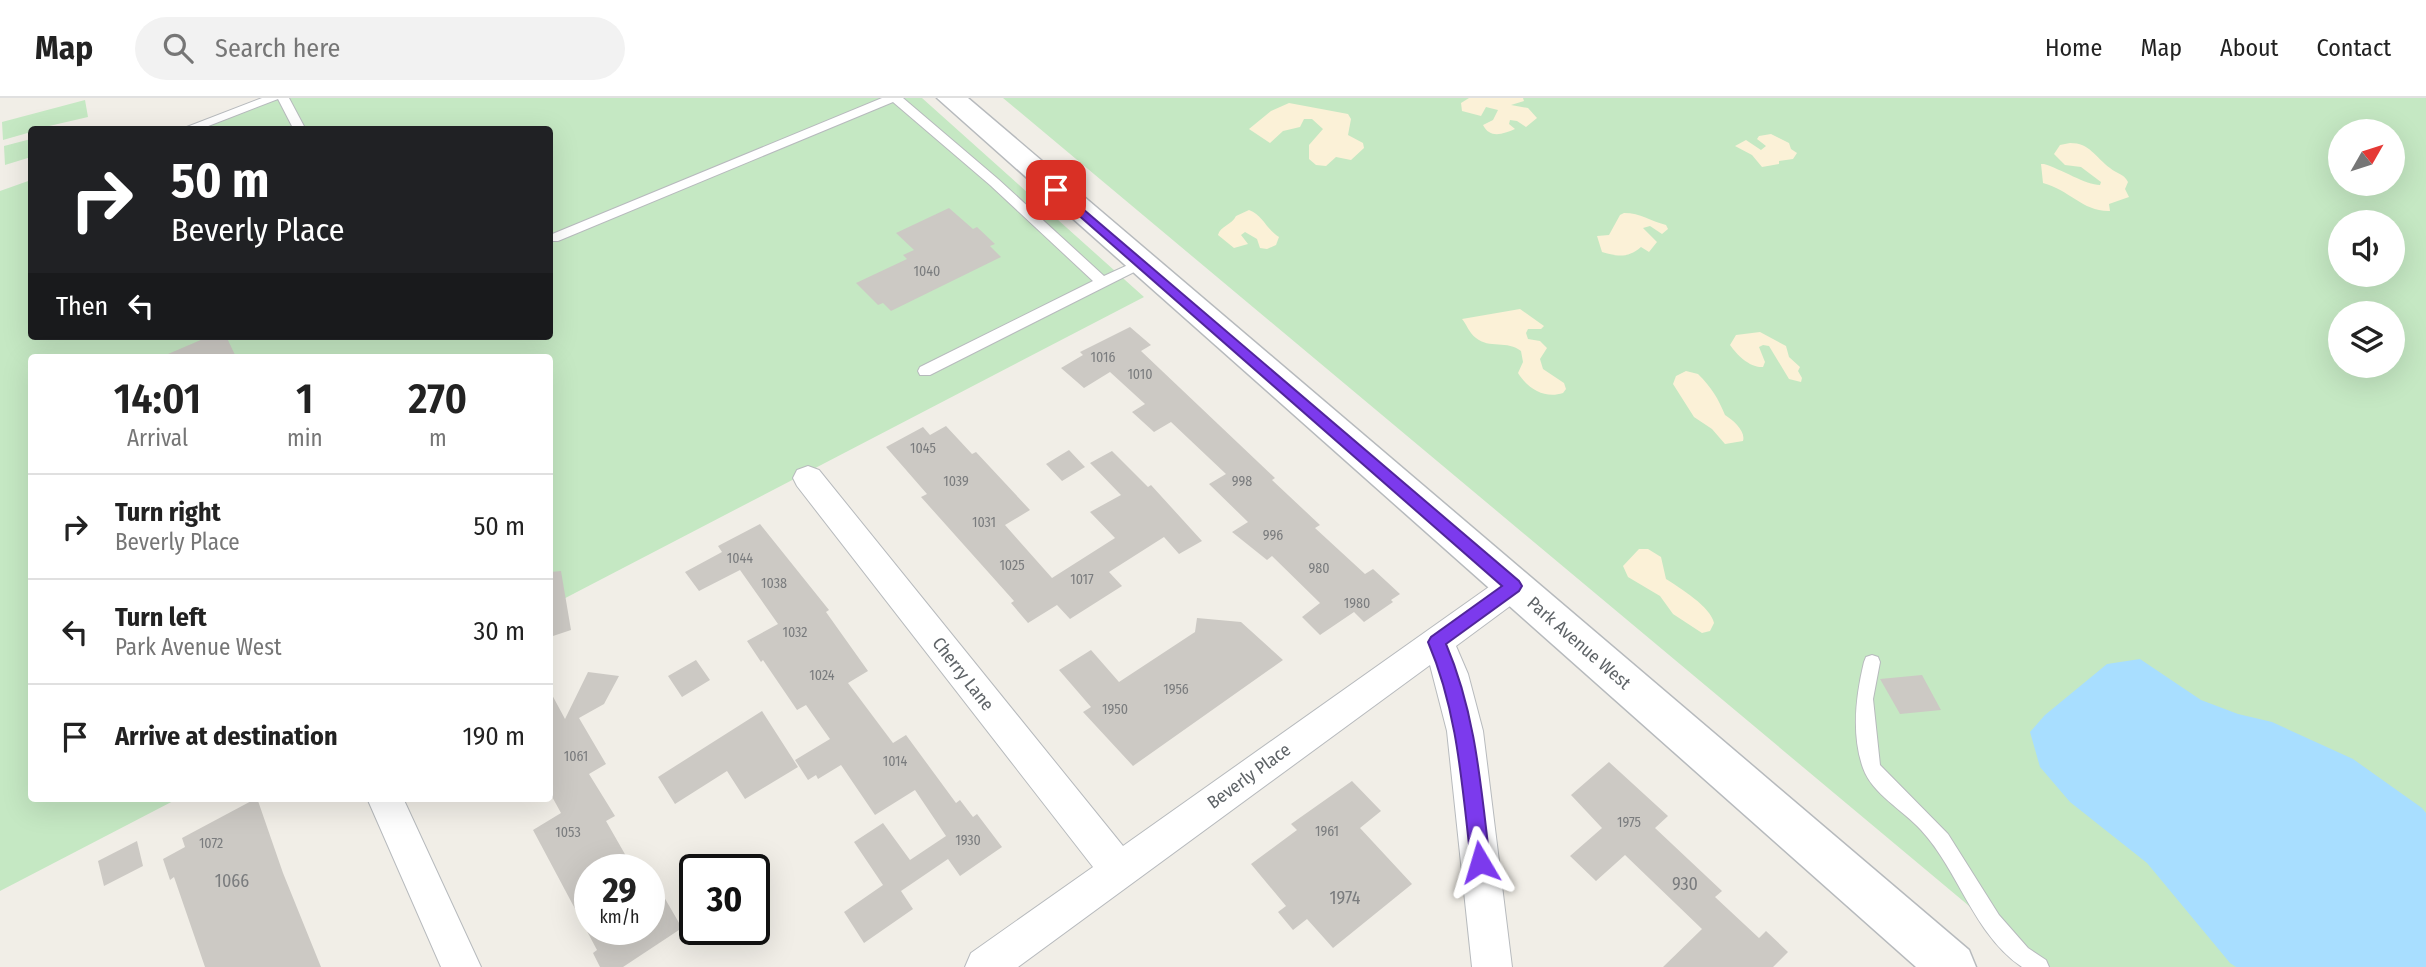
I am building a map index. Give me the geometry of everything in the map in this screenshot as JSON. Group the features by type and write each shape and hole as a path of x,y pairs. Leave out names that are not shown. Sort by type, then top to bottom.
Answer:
{"street":[{"name":"Park Avenue West","path":"951,98 1952,967"},
{"name":"Cherry Lane","path":"808,478 1119,870"},
{"name":"Beverly Place","path":"985,967 1514,586"},
{"path":"1437,642 1451,674 1465,731 1492,967"},
{"path":"388,802 461,967"}],"lane":[{"path":"196,126 273,98"},
{"path":"283,98 298,126"},
{"path":"553,238 894,98 994,182 1101,282"},
{"path":"925,371 1141,263"},
{"path":"1872,662 1864,695 1872,769 1931,827 1964,870 1980,903 1998,930 2031,963 2039,967"}],"green space":[{"path":"273,98 922,98 1144,297 553,604 553,354 28,354 28,802 171,802 0,891 0,191 28,181 28,340 553,340 553,126 190,126"},
{"path":"1003,98 2426,98 2426,967 2042,967"},
{"path":"85,100 88,117 49,126 28,126 28,133 3,140 2,122"},
{"path":"28,140 28,158 5,165 4,146"}],"sand":[{"path":"1469,98 1523,98 1524,101 1511,105 1528,108 1537,118 1526,127 1510,120 1509,124 1515,129 1493,134 1483,125 1493,120 1498,110 1486,107 1481,116 1462,111 1461,103"},
{"path":"1289,103 1348,114 1351,119 1348,135 1363,143 1364,148 1351,160 1336,157 1326,166 1316,165 1309,159 1309,145 1323,129 1312,119 1304,119 1300,127 1283,131 1270,143 1249,129 1271,111"},
{"path":"1771,134 1789,143 1791,149 1797,153 1793,159 1762,167 1752,155 1735,146 1746,140 1761,150 1766,146 1757,139 1759,136"},
{"path":"2060,145 2083,145 2124,177 2128,182 2125,189 2129,197 2109,204 2110,211 2100,210 2043,183 2041,164 2100,185 2101,182 2081,167 2065,165 2054,154"},
{"path":"1249,210 1258,215 1279,237 1276,245 1267,249 1260,248 1257,239 1245,232 1241,235 1248,244 1234,248 1218,235 1236,216"},
{"path":"1624,213 1666,225 1668,229 1662,234 1650,226 1643,228 1657,242 1649,252 1641,247 1623,256 1602,252 1597,236 1609,235 1620,215"},
{"path":"1520,309 1544,326 1541,329 1528,329 1526,333 1528,339 1540,341 1547,348 1540,359 1543,369 1564,383 1566,389 1563,393 1543,394 1532,388 1518,373 1523,362 1521,351 1510,346 1481,341 1472,334 1462,319"},
{"path":"1760,332 1786,346 1789,357 1800,367 1798,371 1801,382 1789,379 1769,346 1759,347 1765,362 1763,367 1758,367 1740,357 1730,345 1736,335"},
{"path":"1686,371 1698,374 1707,384 1725,415 1741,430 1743,441 1725,444 1712,429 1694,417 1673,384 1676,376"},
{"path":"1639,549 1648,549 1661,557 1666,579 1694,598 1712,617 1714,623 1710,631 1702,633 1673,614 1660,596 1628,577 1623,566"}],"water":[{"path":"2140,659 2201,700 2238,714 2272,722 2353,759 2422,808 2426,813 2426,967 2236,967 2147,863 2070,802 2040,767 2030,732 2045,715 2107,664"}],"building":[{"path":"949,208 973,229 977,227 995,244 990,246 1001,257 891,311 883,303 878,305 856,283 907,259 903,255 914,250 896,233"},
{"path":"1130,327 1151,345 1141,351 1275,478 1272,480 1320,525 1315,528 1365,574 1373,569 1400,594 1391,600 1393,602 1364,622 1354,612 1320,635 1302,617 1320,603 1272,556 1267,560 1232,532 1248,522 1209,484 1226,474 1171,422 1154,432 1132,412 1145,404 1110,372 1084,388 1061,368 1083,355 1080,352"},
{"path":"201,340 228,340 235,354 168,354"},
{"path":"946,426 972,454 976,452 1030,510 1005,525 1052,578 1115,538 1090,512 1121,495 1090,463 1112,451 1148,487 1151,485 1202,541 1179,554 1164,537 1109,572 1122,586 1070,619 1057,605 1028,623 1011,603 1014,601 921,497 927,494 886,447 923,427 930,435"},
{"path":"1069,450 1085,467 1062,481 1046,464"},
{"path":"760,524 829,610 826,612 868,671 848,683 893,743 906,735 956,803 960,800 973,817 977,814 1002,847 960,876 948,859 901,891 913,909 864,943 844,912 883,885 854,842 883,823 910,860 946,836 915,790 875,815 841,765 818,779 816,775 808,780 795,760 830,739 806,705 797,710 747,641 778,624 740,570 699,591 685,572 722,552 718,546"},
{"path":"561,571 571,630 553,636 553,572"},
{"path":"1197,618 1241,622 1283,660 1133,766 1083,712 1091,707 1059,670 1091,650 1119,682 1195,632"},
{"path":"696,660 710,680 682,697 668,676"},
{"path":"588,672 619,676 604,704 579,718 606,764 589,774 615,816 606,821 625,854 574,854 574,907 533,830 561,813 553,798 553,697 565,719"},
{"path":"1922,675 1941,710 1900,714 1880,679"},
{"path":"762,711 798,767 745,799 727,771 675,804 658,777"},
{"path":"1609,762 1668,816 1655,828 1722,891 1715,897 1759,938 1766,931 1788,952 1773,967 1663,967 1702,929 1625,855 1596,881 1570,856 1602,828 1571,795"},
{"path":"1352,781 1381,811 1360,828 1412,884 1333,948 1307,919 1293,930 1278,912 1286,906 1251,864 1297,830 1291,824"},
{"path":"250,802 258,802 283,873 321,967 205,967 174,877 170,880 163,859 185,847 182,838"},
{"path":"137,841 143,866 104,886 98,861"},
{"path":"665,899 679,923 679,930 665,939"},
{"path":"594,945 656,945 623,967 600,967 593,953 597,950"}],"route":[{"path":"1056,190 1514,586 1437,642 1451,674 1465,731 1480,862"}]}
